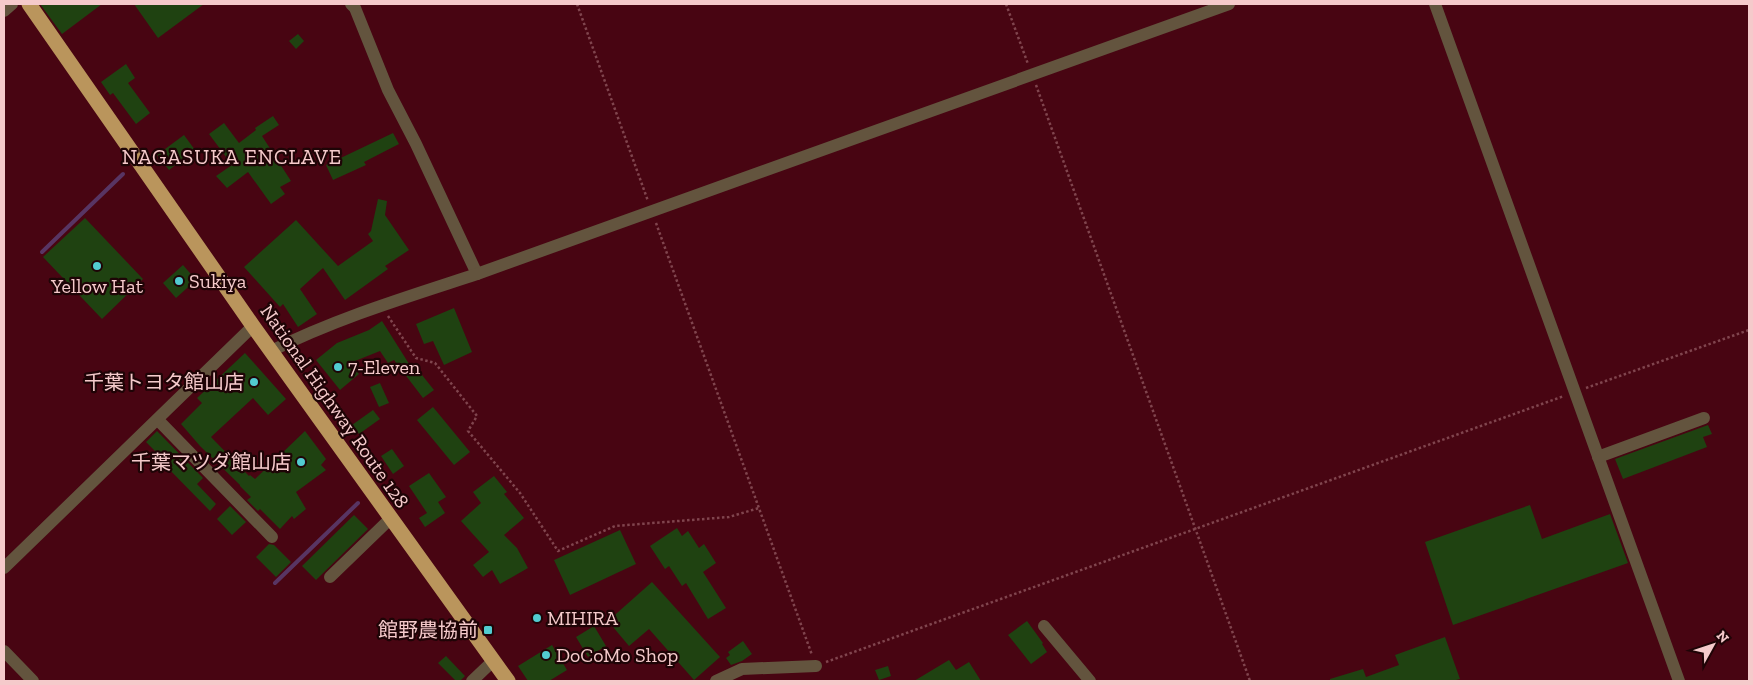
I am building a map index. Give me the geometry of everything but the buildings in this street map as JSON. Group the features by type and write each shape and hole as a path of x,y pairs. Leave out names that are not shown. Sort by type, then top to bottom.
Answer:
{"highway":[{"name":"National Highway Route 128","path":"29,4 254,326 508,681"}],"street":[{"path":"4,11 12,4"},
{"path":"351,4 355,8 388,90 416,144 477,274"},
{"path":"272,351 304,334 381,306 477,274 1229,4"},
{"path":"1435,4 1679,681"},
{"path":"4,568 254,326"},
{"path":"1598,457 1704,418"},
{"path":"158,420 272,537"},
{"path":"330,577 391,518"},
{"path":"1044,626 1090,681"},
{"path":"4,651 33,681"},
{"path":"472,681 493,661"},
{"path":"716,681 742,669 816,666"}],"path":[{"path":"577,4 816,666 1749,330"},
{"path":"1006,4 1250,681"},
{"path":"381,306 416,358 435,364 477,416 468,431 520,493 558,551 615,526 730,517 759,508"}],"waterway":[{"path":"42,252 123,174"},
{"path":"275,583 358,503"}],"place":[{"name":"Yellow Hat","path":"97,266"},
{"name":"Sukiya","path":"179,281"},
{"name":"7-Eleven","path":"338,367"},
{"name":"千葉トヨタ館山店","path":"254,382"},
{"name":"千葉マツダ館山店","path":"301,462"},
{"name":"MIHIRA","path":"537,618"},
{"name":"館野農協前","path":"488,630"},
{"name":"DoCoMo Shop","path":"546,655"}],"district":[{"name":"NAGASUKA ENCLAVE","path":"232,156"}]}
